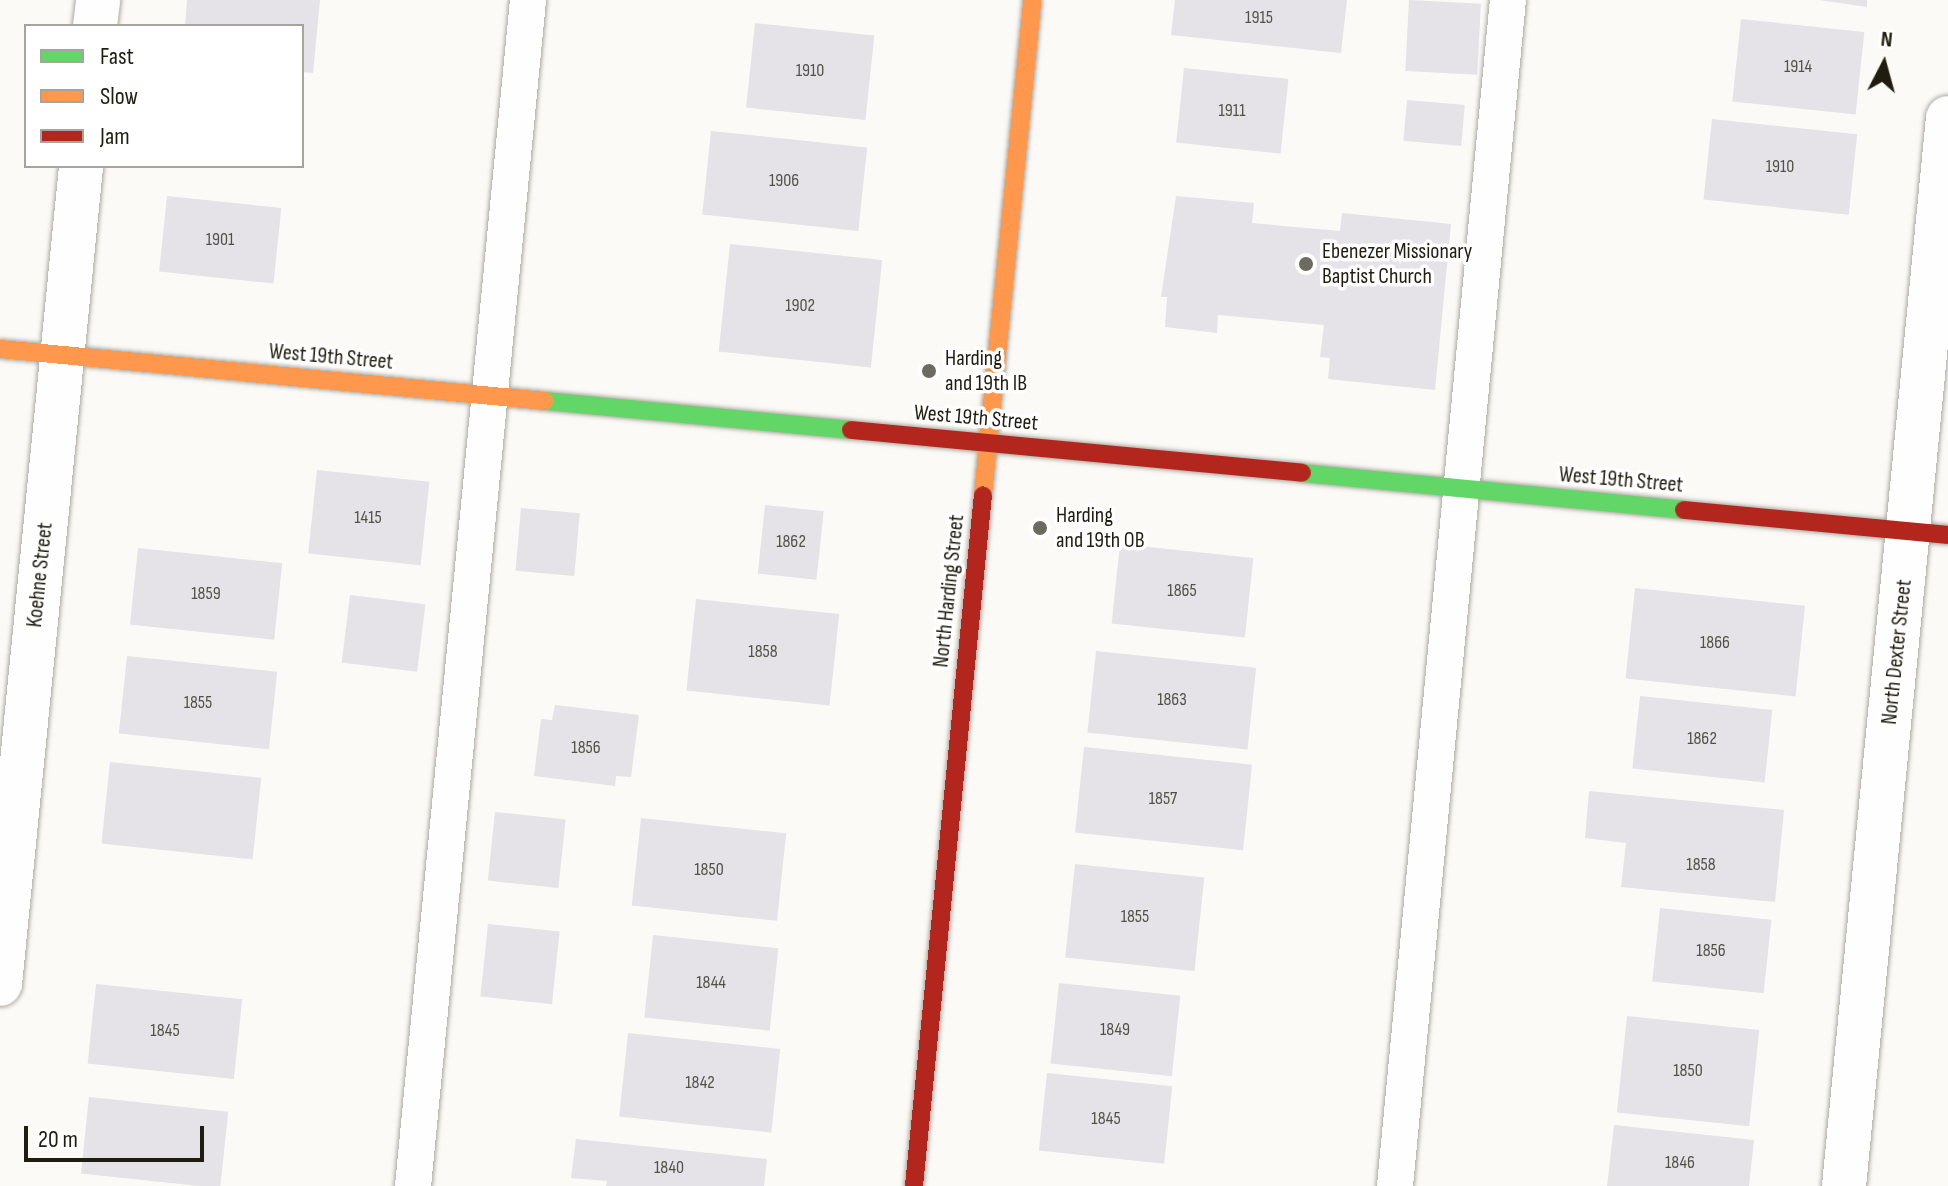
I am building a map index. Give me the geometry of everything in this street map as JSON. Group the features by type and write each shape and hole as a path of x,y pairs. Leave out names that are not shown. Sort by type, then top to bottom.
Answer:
{"street":[{"path":"95,24 98,0"},
{"name":"North Harding Street","path":"914,1186 1032,0"},
{"name":"North Dexter Street","path":"1844,1186 1928,533 1948,118"},
{"name":"Koehne Street","path":"0,984 81,168"},
{"name":"West 19th Street","path":"0,349 1928,533"}],"lane":[{"path":"413,1186 528,0"},
{"path":"1395,1186 1508,0"}],"building":[{"path":"187,0 320,0 313,73 304,72 304,24 185,24"},
{"path":"1175,0 1347,0 1341,53 1171,35"},
{"path":"1409,0 1481,4 1477,75 1405,71"},
{"path":"1819,0 1867,0 1867,7"},
{"path":"1741,19 1864,32 1856,115 1732,102"},
{"path":"755,23 874,36 865,120 746,108"},
{"path":"1184,68 1288,79 1281,154 1176,143"},
{"path":"1407,100 1465,105 1461,146 1403,141"},
{"path":"1712,119 1857,134 1849,215 1704,200"},
{"path":"711,131 867,147 858,231 702,215"},
{"path":"167,196 281,208 273,284 159,272"},
{"name":"Ebenezer Missionary Baptist Church","path":"1176,196 1254,203 1252,223 1340,231 1342,213 1451,224 1435,390 1328,379 1330,358 1320,357 1324,325 1218,315 1217,333 1165,327 1167,297 1161,297"},
{"path":"730,244 882,260 871,367 719,351"},
{"path":"317,470 429,482 421,565 308,554"},
{"path":"765,505 824,511 816,580 758,574"},
{"path":"521,508 580,513 574,576 516,571"},
{"path":"1120,544 1253,558 1245,638 1112,624"},
{"path":"138,548 282,563 274,640 130,625"},
{"path":"1635,588 1805,606 1796,696 1625,679"},
{"path":"350,595 425,604 417,672 342,662"},
{"path":"696,599 839,614 830,706 686,690"},
{"path":"1096,651 1256,668 1248,749 1087,733"},
{"path":"127,656 277,672 269,749 119,734"},
{"path":"1640,696 1772,710 1765,783 1632,769"},
{"path":"555,705 639,715 631,777 616,776 615,786 534,776 541,719 552,720"},
{"path":"1084,747 1252,765 1243,850 1075,833"},
{"path":"110,762 261,778 253,859 101,844"},
{"path":"1589,791 1784,810 1775,902 1621,887 1626,843 1585,838"},
{"path":"495,812 566,819 558,888 488,881"},
{"path":"641,818 786,833 777,921 632,906"},
{"path":"1075,864 1204,878 1194,971 1065,957"},
{"path":"1660,908 1771,920 1764,993 1652,982"},
{"path":"488,924 560,932 552,1004 480,997"},
{"path":"653,935 778,948 770,1031 644,1018"},
{"path":"1059,983 1180,996 1172,1076 1051,1064"},
{"path":"96,984 242,999 234,1079 88,1064"},
{"path":"1627,1016 1759,1030 1749,1126 1617,1112"},
{"path":"628,1033 780,1049 771,1133 619,1117"},
{"path":"1047,1073 1172,1086 1164,1164 1039,1151"},
{"path":"89,1097 228,1112 220,1186 81,1174"},
{"path":"1614,1125 1754,1140 1749,1186 1607,1186"},
{"path":"576,1139 767,1159 764,1186 606,1186 607,1181 571,1178"}],"traffic: fast":[{"path":"545,401 851,430"},
{"path":"1302,473 1684,510"}],"traffic: slow":[{"path":"983,495 1032,0"},
{"path":"0,349 545,401"}],"traffic: jam":[{"path":"851,430 1302,473"},
{"path":"914,1186 983,495"},
{"path":"1684,510 1948,535"}],"place":[{"name":"Ebenezer Missionary Baptist Church","path":"1306,264"},
{"name":"Harding and 19th IB","path":"929,371"},
{"name":"Harding and 19th OB","path":"1040,528"}]}
